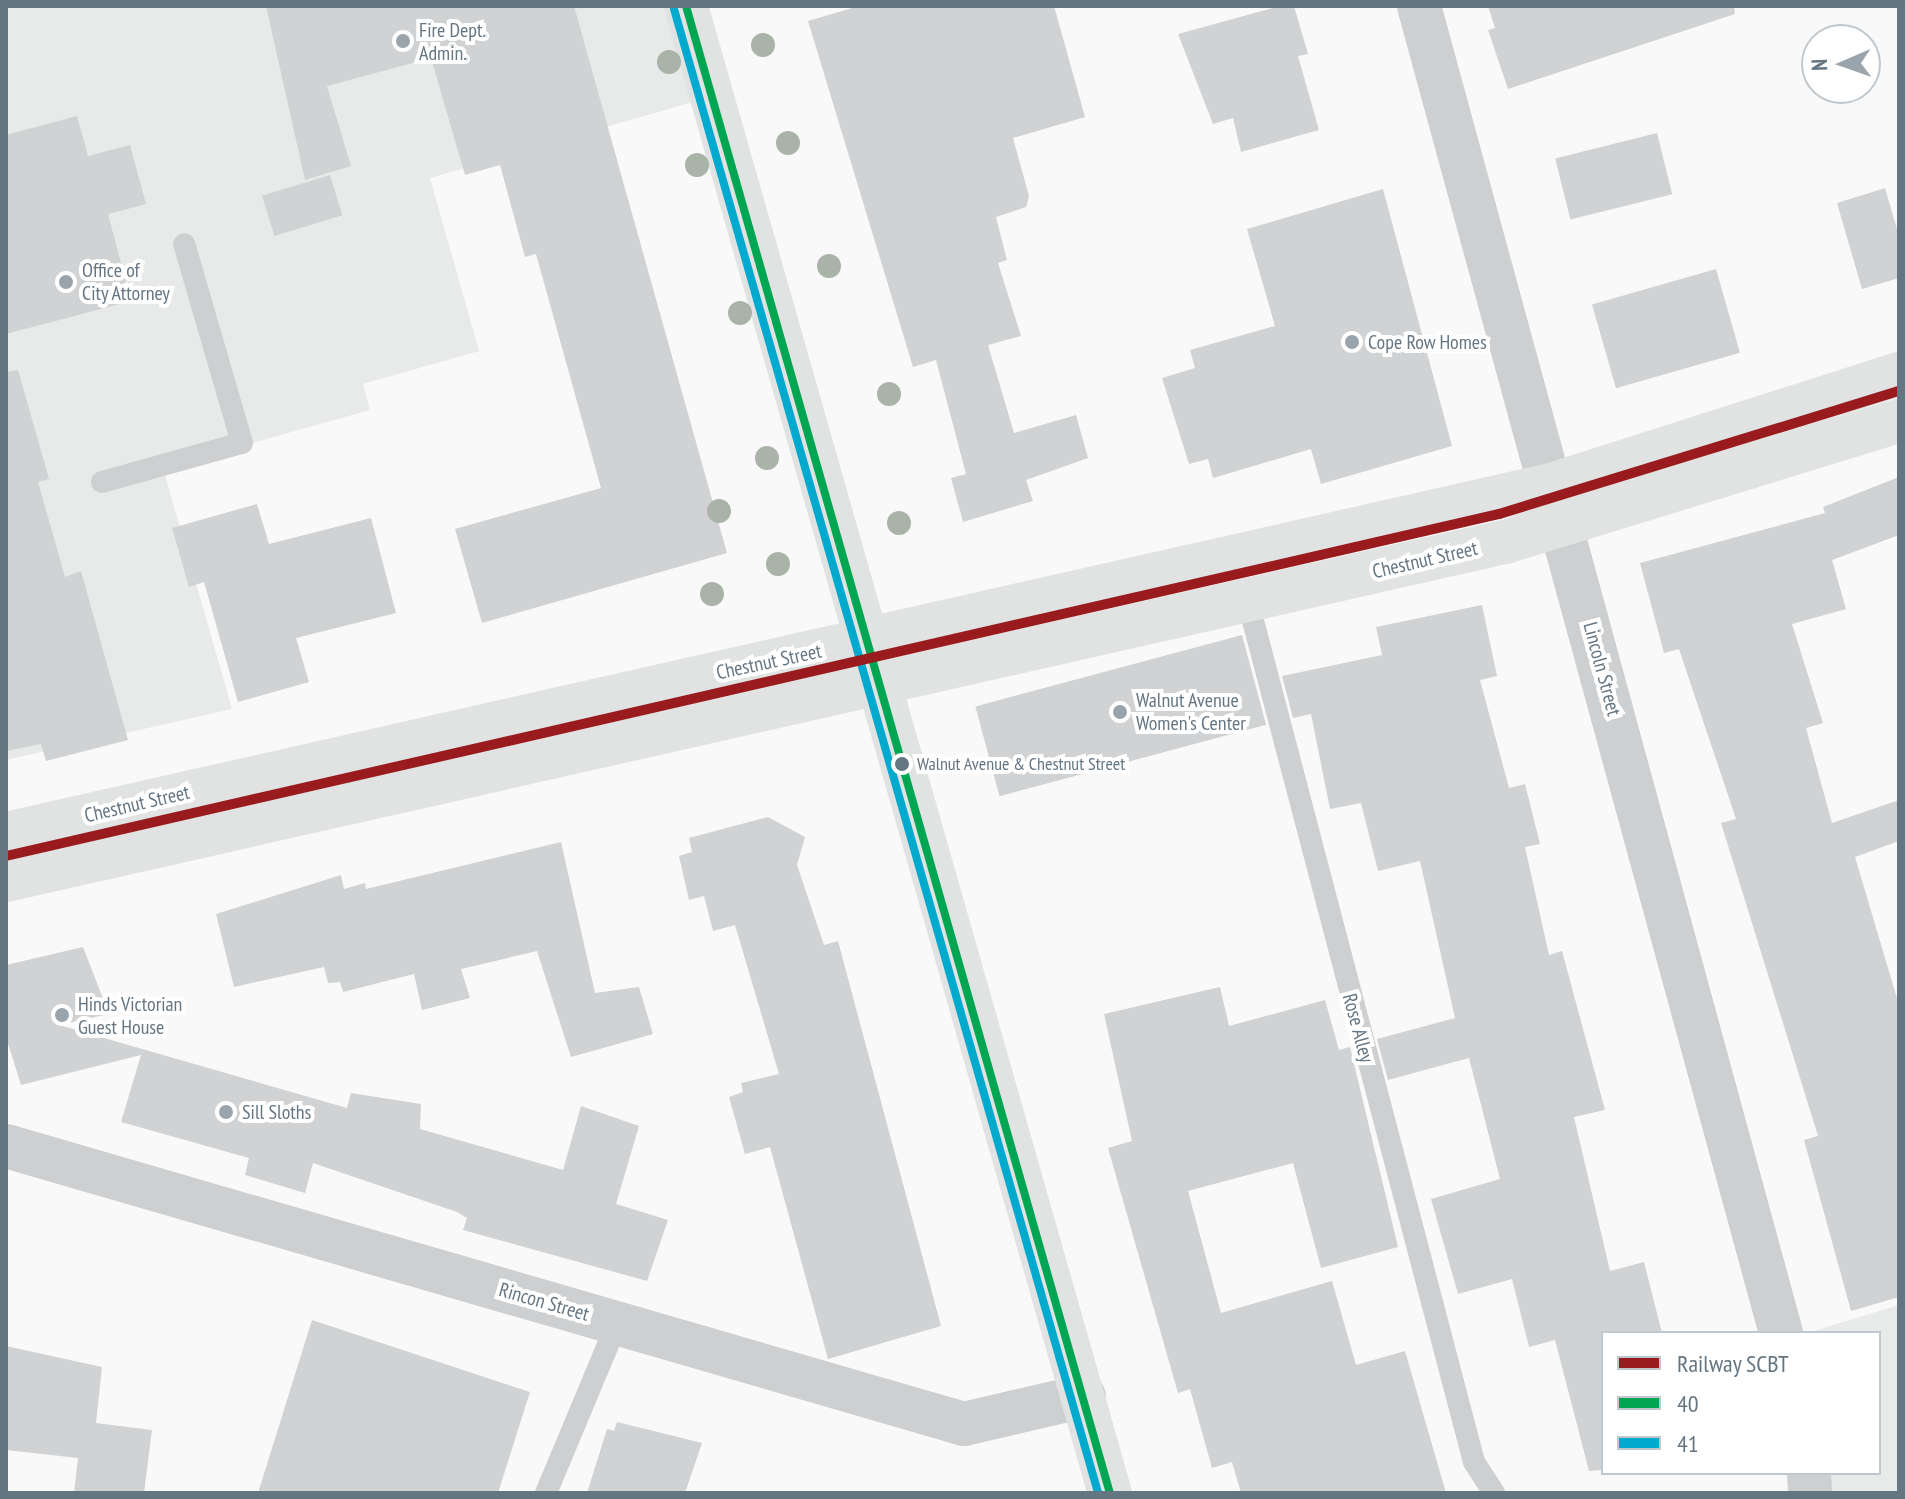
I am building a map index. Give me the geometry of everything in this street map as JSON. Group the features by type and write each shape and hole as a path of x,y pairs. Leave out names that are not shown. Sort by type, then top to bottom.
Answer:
{"main road":[{"path":"686,6 1110,1493"},
{"name":"Chestnut Street","path":"6,834 871,662 1247,600 1557,503 1899,374"},
{"name":"Chestnut Street","path":"6,880 871,662 1238,557 1557,503 1899,421"}],"street":[{"name":"Lincoln Street","path":"1419,6 1780,1331"},
{"name":"Rincon Street","path":"6,1146 964,1424 1084,1396"}],"lane":[{"path":"102,482 242,443 184,244"},
{"name":"Rose Alley","path":"1238,557 1474,1462 1494,1493"},
{"path":"546,1493 617,1323"}],"shaded area":[{"path":"6,6 695,6 720,94 430,178 479,351 363,384 370,410 163,468 232,709 6,760"},
{"path":"1899,1305 1899,1493 1825,1493 1820,1475 1881,1475 1881,1331 1814,1331"}],"building":[{"path":"266,6 574,6 727,553 482,623 455,529 601,488 536,254 525,257 500,165 465,175 431,58 327,86 351,166 305,180"},
{"path":"859,6 1054,6 1085,117 1013,138 1029,196 1026,207 996,217 1007,260 998,263 1021,336 988,345 1014,433 1076,415 1088,458 1026,480 1033,501 963,522 951,478 966,474 936,360 913,367 808,21"},
{"path":"1280,6 1294,6 1308,54 1298,56 1319,130 1241,152 1233,118 1213,124 1178,34"},
{"path":"1488,6 1734,6 1735,14 1508,89 1488,30 1495,28"},
{"path":"77,116 88,156 130,145 146,204 108,214 131,301 6,334 6,135"},
{"path":"1657,133 1672,194 1570,220 1555,158"},
{"path":"330,175 342,215 274,236 262,196"},
{"path":"1885,188 1899,236 1899,278 1862,289 1837,203"},
{"name":"Cope Row Homes","path":"1383,189 1452,446 1321,484 1311,449 1213,478 1208,459 1189,464 1162,378 1195,368 1190,350 1275,326 1247,229"},
{"path":"1716,269 1740,353 1616,388 1592,305"},
{"path":"18,370 49,479 38,482 65,577 81,571 128,740 46,761 41,744 6,751 6,372"},
{"path":"1899,477 1899,535 1832,560 1846,609 1792,624 1823,723 1806,728 1832,823 1899,800 1899,841 1855,857 1899,1005 1899,1297 1851,1311 1804,1140 1818,1136 1721,823 1736,819 1679,649 1664,653 1640,563 1825,513 1823,507"},
{"path":"257,504 269,544 371,518 396,613 296,638 309,682 238,702 204,582 189,587 172,528"},
{"path":"1482,605 1497,676 1480,680 1509,788 1525,784 1540,844 1525,847 1549,955 1562,951 1605,1110 1574,1117 1610,1271 1644,1262 1661,1331 1601,1331 1601,1470 1589,1471 1555,1340 1529,1347 1512,1279 1458,1294 1431,1199 1500,1179 1469,1058 1388,1080 1377,1039 1455,1018 1420,861 1378,871 1361,803 1330,809 1311,714 1293,718 1282,676 1382,655 1376,627"},
{"name":"Walnut Avenue Women's Center","path":"1242,635 1266,725 999,796 975,706"},
{"path":"768,817 805,837 797,865 824,945 838,941 941,1326 828,1359 770,1147 745,1154 729,1097 743,1092 741,1083 779,1074 735,925 713,931 704,896 689,900 679,856 692,852 689,838"},
{"path":"561,842 595,993 639,987 653,1034 571,1057 537,951 461,969 470,998 422,1010 414,974 343,992 340,982 328,983 324,967 234,987 216,914 341,875 344,889 365,883 366,889"},
{"path":"83,947 109,1014 59,1025 347,1108 351,1093 421,1104 420,1129 563,1170 581,1106 639,1126 616,1204 668,1220 647,1281 463,1230 467,1218 457,1212 313,1163 305,1193 245,1175 249,1158 121,1122 141,1055 21,1085 6,1037 6,965"},
{"path":"1220,987 1229,1026 1325,1000 1339,1050 1350,1047 1398,1247 1321,1268 1293,1163 1188,1191 1221,1313 1332,1281 1356,1365 1405,1351 1446,1493 1241,1493 1232,1462 1212,1468 1190,1389 1178,1393 1108,1148 1132,1141 1104,1014"},
{"path":"312,1320 530,1392 498,1493 258,1493"},
{"path":"6,1346 102,1367 96,1423 152,1430 144,1493 74,1493 78,1458 6,1450"},
{"path":"617,1422 702,1443 685,1493 587,1493 607,1429 614,1431"}],"rail line":[{"name":"SCBT","path":"6,856 1499,514 1899,391"}],"transit line":[{"name":"40","path":"686,6 1110,1493"},
{"name":"41","path":"674,9 1098,1493"}],"place":[{"name":"Fire Dept. Admin.","path":"403,41"},
{"name":"Office of City Attorney","path":"66,282"},
{"name":"Cope Row Homes","path":"1352,342"},
{"name":"Walnut Avenue Women's Center","path":"1120,712"},
{"name":"Walnut Avenue & Chestnut Street","path":"902,764"},
{"name":"Hinds Victorian Guest House","path":"62,1015"},
{"name":"Sill Sloths","path":"226,1112"}]}
